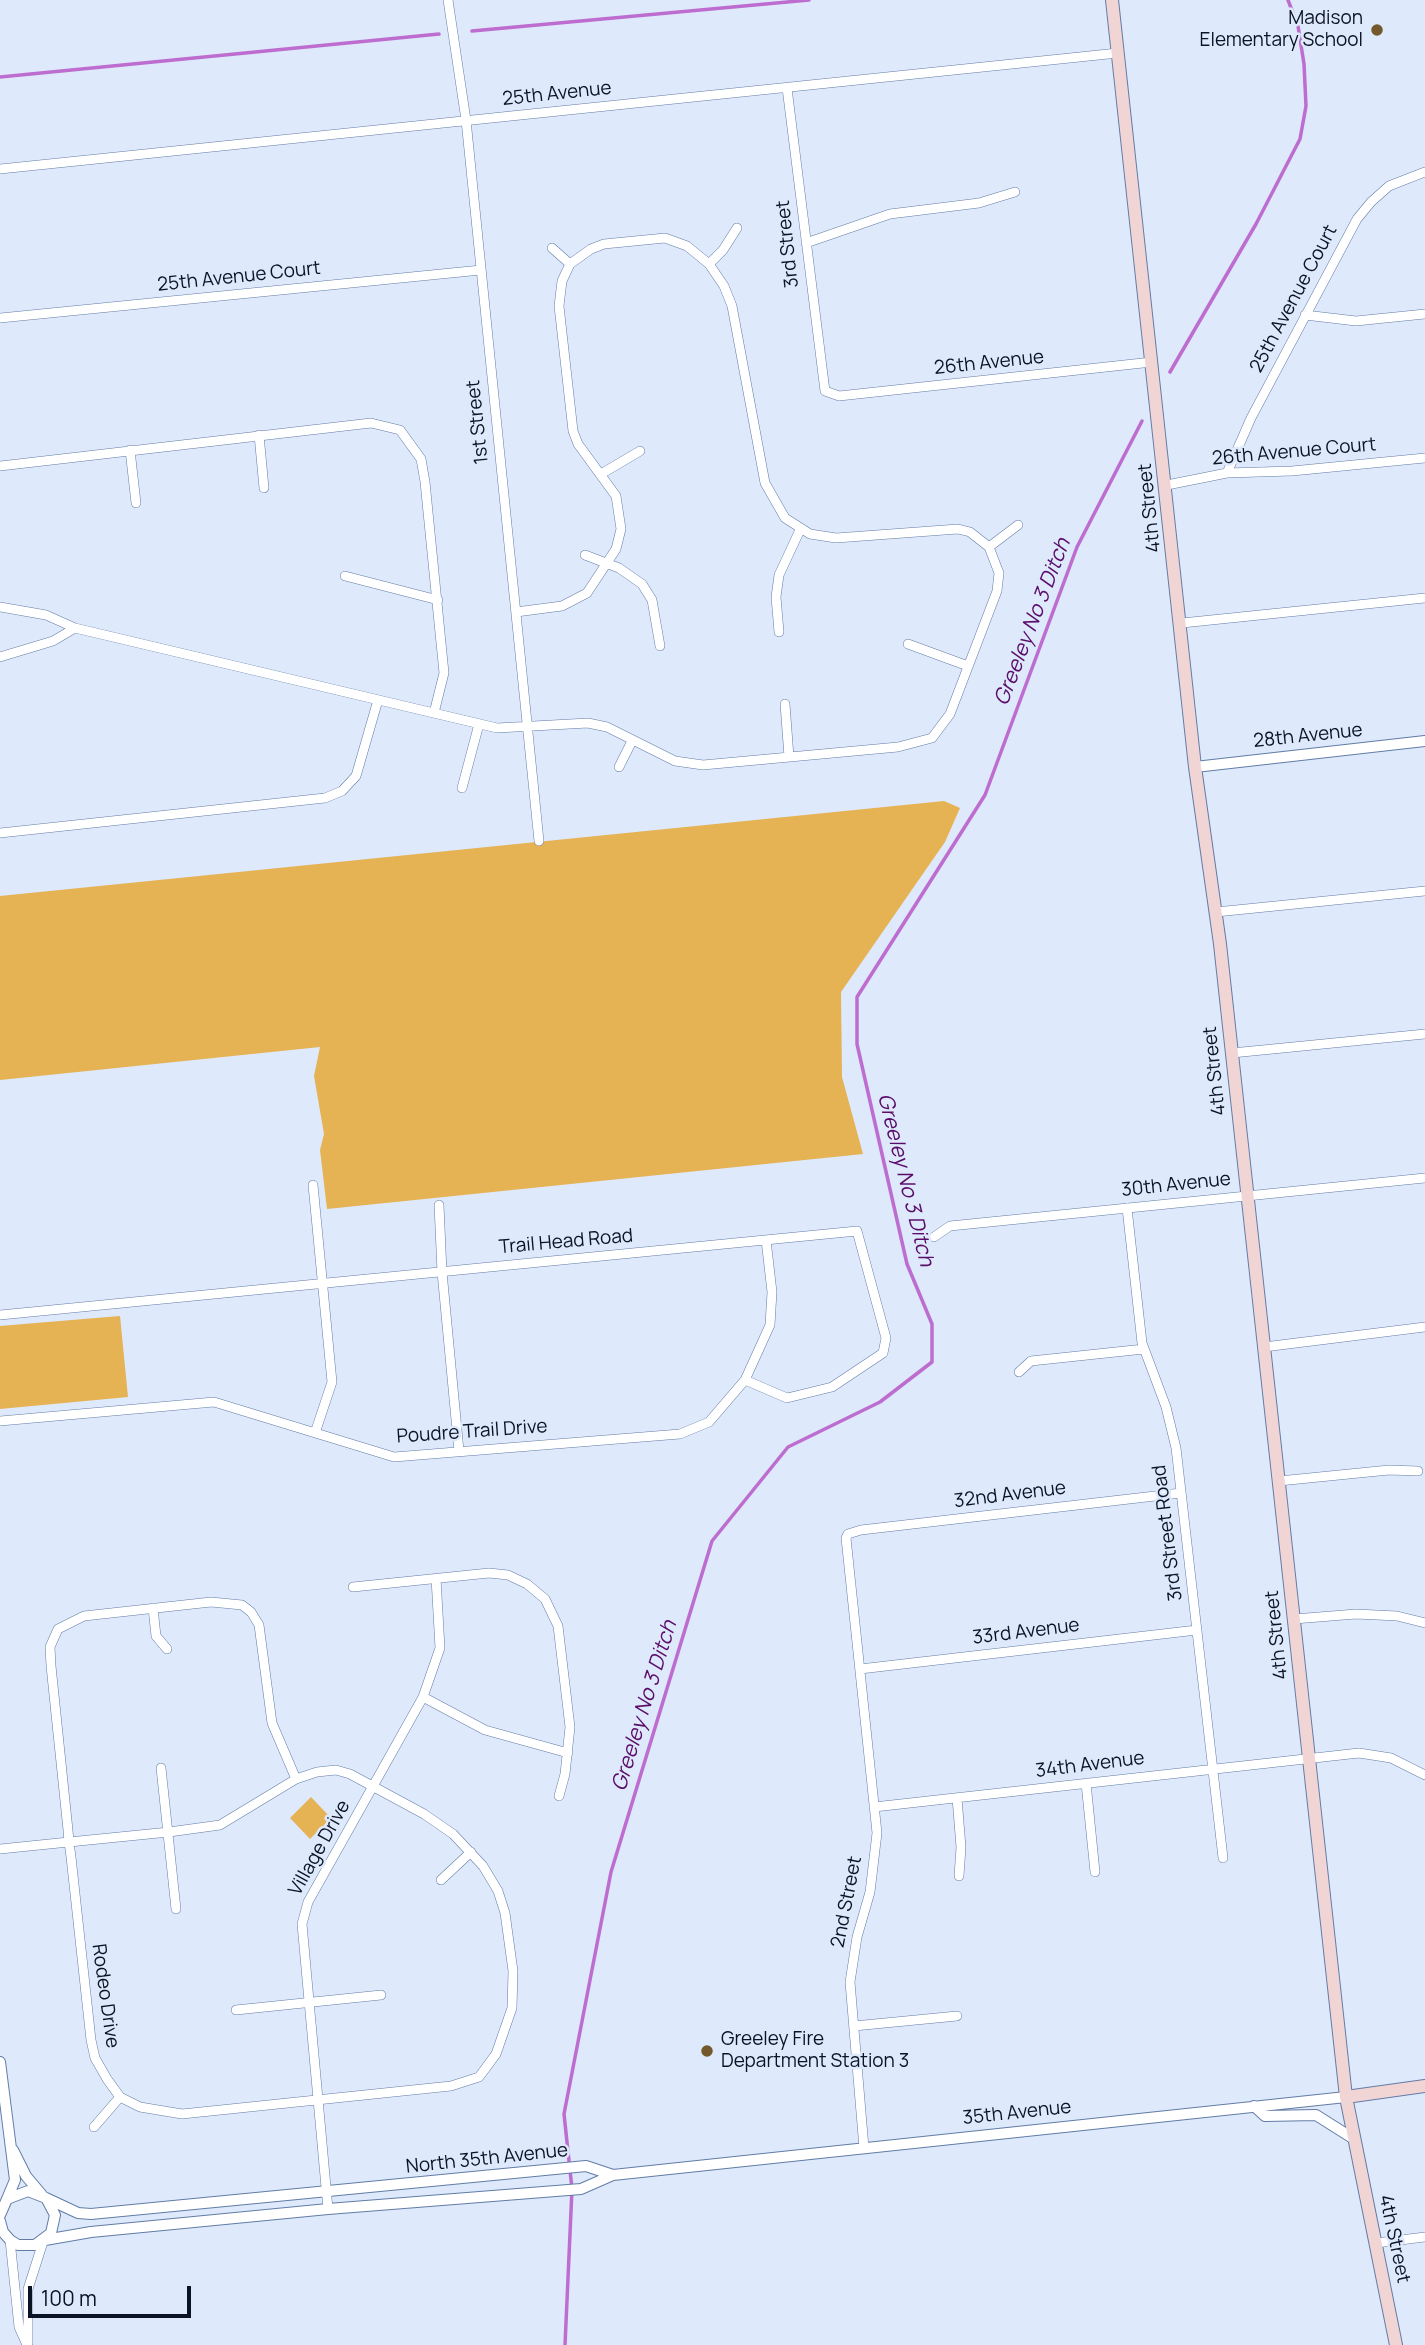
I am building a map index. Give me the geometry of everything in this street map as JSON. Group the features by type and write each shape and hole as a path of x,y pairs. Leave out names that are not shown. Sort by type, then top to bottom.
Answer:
{"main road":[{"name":"4th Street","path":"1112,0 1182,623 1195,767 1216,912 1346,2096 1396,2345"},
{"name":"35th Avenue","path":"1346,2096 1425,2086"}],"street":[{"name":"1st Street","path":"449,0 466,120 539,841"},
{"name":"25th Avenue","path":"0,169 1118,53"},
{"name":"3rd Street","path":"787,88 821,373 825,391 830,393"},
{"name":"25th Avenue Court","path":"1227,473 1251,418 1350,231 1371,202 1389,186 1425,172"},
{"path":"806,243 840,234 890,214 979,203 1015,192"},
{"path":"709,264 723,250 737,228"},
{"path":"0,607 46,615 75,628 479,724 507,729 588,723 607,727 632,741 690,765 898,747 932,738 950,714 997,591 998,567 989,547 970,532 947,528 836,538 800,530 785,517 765,483 732,306 724,286 709,264 687,246 664,238 604,244 570,264 562,281 559,306 573,431 578,444 616,496 622,519 616,549 579,599 562,607 516,612"},
{"path":"552,248 570,264"},
{"name":"25th Avenue Court","path":"0,318 481,270"},
{"path":"1305,315 1356,321 1425,314"},
{"name":"26th Avenue","path":"830,393 839,397 1152,362"},
{"path":"0,466 371,423 401,430 412,442 421,459 438,600 444,673 434,713"},
{"path":"258,435 264,488"},
{"path":"130,450 136,503"},
{"path":"601,474 640,451"},
{"name":"26th Avenue Court","path":"1167,485 1227,473 1293,471 1425,458"},
{"path":"989,547 1018,525"},
{"path":"779,632 776,597 779,575 800,530"},
{"path":"585,555 642,584 652,600 660,646"},
{"path":"345,576 438,600"},
{"path":"1182,623 1425,598"},
{"path":"0,657 53,641 75,628"},
{"path":"908,644 968,666"},
{"path":"0,833 326,798 342,790 356,776 378,700"},
{"path":"785,704 789,757"},
{"path":"462,789 479,724"},
{"path":"619,767 632,741"},
{"name":"28th Avenue","path":"1195,767 1425,741"},
{"path":"1216,912 1425,891"},
{"path":"1232,1053 1425,1034"},
{"name":"30th Avenue","path":"934,1237 950,1226 1425,1178"},
{"path":"313,1185 332,1382 315,1433"},
{"path":"439,1205 442,1272 459,1451"},
{"name":"3rd Street Road","path":"1127,1208 1144,1349 1166,1407 1176,1448 1223,1858"},
{"name":"Trail Head Road","path":"0,1315 857,1231 886,1346 883,1353 832,1387 787,1398 745,1380"},
{"name":"Poudre Trail Drive","path":"0,1421 214,1402 394,1457 680,1434 709,1422 745,1380 769,1325 772,1292 766,1240"},
{"path":"1264,1347 1425,1327"},
{"path":"1019,1372 1031,1361 1144,1349"},
{"path":"1279,1481 1389,1470 1418,1471"},
{"name":"32nd Avenue","path":"846,1538 848,1534 861,1530 1181,1493"},
{"name":"2nd Street","path":"846,1538 877,1833 870,1892 857,1937 850,1982 864,2148"},
{"path":"354,1587 489,1573 508,1575 527,1584 542,1597 552,1609 562,1644 570,1727 568,1753 559,1796"},
{"name":"Village Drive","path":"328,2208 302,1924 308,1902 423,1697 440,1648 436,1578"},
{"name":"Rodeo Drive","path":"120,2097 93,2051 51,1667 52,1642 58,1629 72,1619 153,1608 228,1602 251,1612 262,1640 272,1723 296,1779"},
{"path":"153,1608 156,1636 167,1649"},
{"path":"1294,1619 1356,1614 1397,1616 1425,1623"},
{"name":"33rd Avenue","path":"860,1669 1197,1630"},
{"path":"423,1697 485,1730 568,1753"},
{"name":"34th Avenue","path":"874,1807 1372,1754 1404,1763 1425,1775"},
{"path":"161,1768 176,1909"},
{"path":"0,1849 169,1832 226,1822 296,1779 336,1770 374,1786 453,1834 483,1866 498,1891 505,1913 513,1971 512,2008 496,2054 479,2077 464,2084 182,2114 160,2113 120,2097 94,2127"},
{"path":"1086,1783 1095,1872"},
{"path":"957,1798 961,1847 960,1876"},
{"path":"441,1880 471,1852"},
{"path":"236,2010 381,1995"},
{"path":"854,2026 957,2016"},
{"path":"0,2062 8,2142 15,2180 0,2215"},
{"name":"35th Avenue","path":"613,2175 1346,2096"},
{"path":"1254,2106 1265,2116 1316,2115 1354,2140"},
{"path":"8,2142 26,2176 44,2196 55,2215 55,2224 44,2241 28,2289 28,2345"},
{"name":"North 35th Avenue","path":"44,2196 78,2213 91,2214 579,2167 613,2175"},
{"name":"North 35th Avenue","path":"6,2238 26,2246 91,2232 328,2208 581,2189 613,2175"},
{"path":"4,2203 28,2190 44,2196"},
{"path":"0,2221 6,2238 19,2327 28,2345"},
{"path":"1376,2243 1425,2237"}],"shaded area":[{"path":"944,801 960,808 945,842 841,992 842,1077 863,1154 327,1209 320,1150 324,1134 314,1076 320,1047 0,1080 0,896"},
{"path":"120,1316 128,1397 0,1409 0,1326"},
{"path":"311,1797 331,1818 310,1839 290,1818"}],"waterway":[{"path":"472,31 809,0"},
{"name":"Greeley No 3 Ditch","path":"1170,372 1256,224 1300,139 1306,106 1304,64 1298,26 1288,0"},
{"path":"0,77 439,34"},
{"name":"Greeley No 3 Ditch","path":"565,2345 572,2189 564,2114 611,1872 712,1541 788,1447 880,1402 932,1362 932,1324 907,1264 857,1044 857,997 985,795 1077,547 1142,421"}],"place":[{"name":"Madison Elementary School","path":"1377,30"},
{"name":"Greeley Fire Department Station 3","path":"707,2051"}]}
